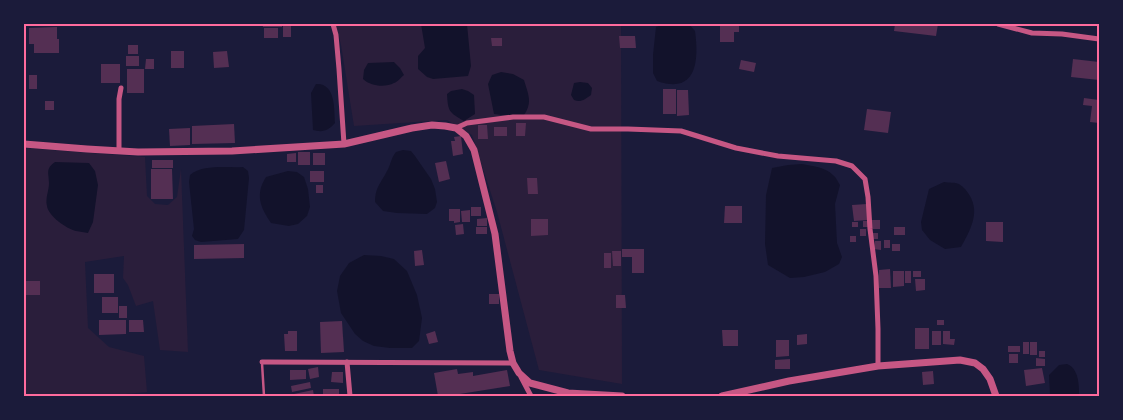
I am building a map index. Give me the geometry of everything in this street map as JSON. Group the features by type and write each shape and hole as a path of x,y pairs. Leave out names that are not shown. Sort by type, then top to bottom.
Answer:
{"street":[{"path":"333,24 336,35 344,144"},
{"path":"998,24 1032,33 1062,34 1099,39"},
{"path":"119,151 119,99 121,88"},
{"path":"456,128 467,123 513,117 544,117 591,130 628,128 681,131 736,148 778,156 836,161 852,166 865,179 868,197 876,276 878,366"},
{"path":"24,144 119,151 221,152 344,144 432,125 456,128 466,136 474,150 493,224 510,351 513,363 531,396"},
{"path":"722,396 878,366 960,360 975,363 983,369 990,379 996,396"},
{"path":"262,362 513,363"},
{"path":"347,362 350,396"},
{"path":"519,373 530,384 568,393 622,396"}],"lane":[{"path":"262,362 264,396"}],"shaded area":[{"path":"336,24 621,24 622,384 539,370 497,212 472,135 447,120 354,126"},
{"path":"421,24 467,24 471,66 468,76 433,79 427,77 418,69 418,56 425,48"},
{"path":"665,24 689,24 695,31 696,53 693,72 688,79 680,83 670,84 657,81 653,73 656,27"},
{"path":"394,62 404,75 390,85 378,86 363,79 364,70 368,63"},
{"path":"501,72 513,74 524,80 529,102 524,115 494,114 488,84 492,75"},
{"path":"574,83 588,83 592,88 591,95 583,100 576,101 571,95"},
{"path":"316,84 323,85 331,92 334,104 335,123 323,131 313,130 311,93"},
{"path":"462,89 474,95 475,114 464,121 450,111 447,94 451,91"},
{"path":"24,148 145,157 147,196 155,204 168,205 177,197 181,169 188,352 160,350 153,301 136,306 128,285 123,278 124,256 85,262 88,328 109,347 144,356 147,392 105,396 24,396"},
{"path":"403,150 411,151 431,179 435,189 437,202 435,208 427,214 383,211 375,202 377,189 393,157 396,152"},
{"path":"55,162 89,163 95,171 98,185 93,222 88,233 68,228 54,218 48,210 46,200 49,186 48,171"},
{"path":"802,164 818,167 830,172 840,185 835,204 837,243 842,257 839,264 825,272 790,278 768,265 765,244 766,195 772,168"},
{"path":"243,167 248,171 249,178 244,230 238,239 201,242 195,240 192,236 194,229 189,182 190,175 208,168"},
{"path":"288,171 297,172 304,177 308,189 310,207 307,216 298,224 289,226 271,223 260,200 261,189 266,177"},
{"path":"944,182 961,185 968,192 973,202 973,222 961,247 945,249 930,240 922,230 921,222 929,189"},
{"path":"364,255 394,259 407,271 417,295 422,318 419,341 412,348 374,346 363,341 355,334 341,313 337,291 340,276 349,263"},
{"path":"1067,364 1076,373 1079,396 1052,396 1050,394 1049,375 1059,365"}],"building":[{"path":"262,24 282,24 282,27 263,27"},
{"path":"498,24 512,24 512,25 498,26"},
{"path":"515,24 529,24 529,26 515,26"},
{"path":"720,24 739,24 739,32 734,32 734,42 720,42"},
{"path":"895,24 938,24 936,36 894,31"},
{"path":"283,26 291,26 291,37 283,37"},
{"path":"57,27 59,53 34,53 34,44 29,44 29,28"},
{"path":"264,28 278,28 278,38 264,38"},
{"path":"619,36 635,36 636,48 620,48"},
{"path":"491,38 502,38 502,46 492,46"},
{"path":"128,45 138,45 138,54 128,54"},
{"path":"171,51 184,51 184,68 171,68"},
{"path":"227,51 229,67 214,68 213,52"},
{"path":"126,56 139,56 139,66 126,66"},
{"path":"146,59 154,59 154,69 145,69"},
{"path":"1073,59 1099,62 1099,80 1071,77"},
{"path":"741,60 756,63 754,72 739,69"},
{"path":"101,64 120,64 120,83 101,83"},
{"path":"127,69 144,69 144,93 127,93"},
{"path":"29,75 37,75 37,89 29,89"},
{"path":"24,82 26,82 26,94 24,94"},
{"path":"663,89 676,89 676,114 663,114"},
{"path":"677,90 688,90 689,115 677,116"},
{"path":"1084,98 1099,100 1099,123 1090,122 1092,106 1083,105"},
{"path":"45,101 54,101 54,110 45,110"},
{"path":"867,109 891,112 888,133 864,130"},
{"path":"516,123 526,123 525,136 516,136"},
{"path":"234,124 235,143 192,144 192,126"},
{"path":"478,125 487,125 488,139 478,139"},
{"path":"494,127 507,127 507,136 494,136"},
{"path":"190,128 190,145 170,146 169,129"},
{"path":"461,136 463,154 453,156 451,141 455,141 454,137"},
{"path":"298,152 310,152 310,165 298,165"},
{"path":"296,153 296,162 287,162 287,154"},
{"path":"313,153 325,153 325,165 313,165"},
{"path":"152,160 173,160 173,168 152,168"},
{"path":"446,161 450,179 439,182 435,163"},
{"path":"151,169 172,169 173,199 151,199"},
{"path":"310,171 324,171 324,182 310,182"},
{"path":"527,178 537,178 538,194 528,194"},
{"path":"316,185 323,185 323,193 316,193"},
{"path":"867,204 868,220 854,221 852,205"},
{"path":"725,206 742,206 742,223 724,223"},
{"path":"471,207 481,207 481,216 471,216"},
{"path":"449,209 460,209 460,222 454,223 454,221 449,221"},
{"path":"470,210 470,222 462,222 461,211"},
{"path":"487,218 487,226 477,226 477,219"},
{"path":"531,219 548,219 548,235 531,236"},
{"path":"871,220 880,220 880,229 871,229"},
{"path":"863,221 868,221 868,227 863,227"},
{"path":"852,222 858,222 858,227 852,227"},
{"path":"986,222 1003,222 1003,242 986,241"},
{"path":"463,224 464,234 456,235 455,225"},
{"path":"476,227 487,227 487,234 476,234"},
{"path":"894,227 905,227 905,235 894,235"},
{"path":"860,229 866,229 866,236 860,236"},
{"path":"872,233 878,233 878,239 872,239"},
{"path":"850,236 856,236 856,242 850,242"},
{"path":"884,240 890,240 890,248 884,248"},
{"path":"875,241 881,241 881,250 874,249"},
{"path":"244,244 244,258 194,259 194,245"},
{"path":"892,244 900,244 900,251 892,251"},
{"path":"622,249 644,249 644,273 632,273 632,257 622,257"},
{"path":"422,250 424,265 415,266 414,251"},
{"path":"612,251 621,251 621,266 613,266"},
{"path":"604,253 611,253 611,268 604,268"},
{"path":"890,269 891,288 879,288 879,270"},
{"path":"893,271 904,271 904,286 893,287"},
{"path":"905,271 911,271 911,283 905,283"},
{"path":"913,271 921,271 921,277 913,277"},
{"path":"94,274 114,274 114,293 94,293"},
{"path":"915,279 925,279 925,290 916,291"},
{"path":"25,281 40,281 40,295 26,295"},
{"path":"489,294 499,294 499,304 489,304"},
{"path":"616,295 625,295 626,308 616,308"},
{"path":"102,297 118,297 118,313 102,313"},
{"path":"119,306 127,306 127,318 119,318"},
{"path":"99,320 126,320 126,334 99,335"},
{"path":"129,320 143,320 144,332 129,332"},
{"path":"937,320 944,320 944,325 937,325"},
{"path":"342,321 344,352 321,353 320,322"},
{"path":"915,328 929,328 929,349 915,349"},
{"path":"722,330 738,330 738,346 723,346"},
{"path":"288,331 297,331 297,351 285,351 284,334 288,334"},
{"path":"435,331 438,342 429,344 426,334"},
{"path":"932,331 941,331 941,345 932,345"},
{"path":"943,331 950,331 950,339 955,339 954,345 943,344"},
{"path":"807,334 807,344 797,345 797,335"},
{"path":"776,340 789,340 789,356 776,357"},
{"path":"1023,342 1029,342 1029,354 1023,354"},
{"path":"1030,342 1037,342 1037,355 1030,355"},
{"path":"1008,346 1020,346 1020,352 1008,352"},
{"path":"1039,351 1045,351 1045,357 1039,357"},
{"path":"1009,354 1018,354 1018,363 1009,363"},
{"path":"1036,358 1045,359 1045,366 1036,366"},
{"path":"790,359 790,369 775,369 775,360"},
{"path":"318,367 319,377 310,379 308,369"},
{"path":"1042,368 1045,383 1026,386 1024,370"},
{"path":"457,369 458,374 473,372 473,376 507,370 510,386 438,396 434,373"},
{"path":"290,370 306,370 306,379 290,380"},
{"path":"933,371 934,384 923,385 922,372"},
{"path":"332,372 343,372 343,383 331,382"},
{"path":"310,382 311,388 292,392 291,386"},
{"path":"323,389 339,389 339,396 323,396"},
{"path":"313,390 314,396 294,396 294,394"}]}
